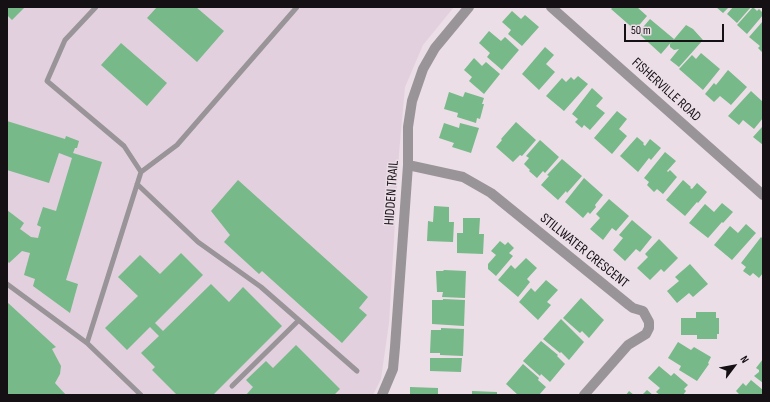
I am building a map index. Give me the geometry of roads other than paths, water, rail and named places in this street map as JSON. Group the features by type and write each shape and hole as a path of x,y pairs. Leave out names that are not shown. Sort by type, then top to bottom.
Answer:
{"street":[{"name":"HIDDEN TRAIL","path":"382,395 393,369 408,165 408,127 412,102 423,69 435,48 469,7"},
{"name":"FISHERVILLE ROAD","path":"551,7 763,195"},
{"name":"STILLWATER CRESCENT","path":"408,165 462,177 491,193 628,305 643,311 649,322 649,328 646,334 628,345 584,395"}],"lane":[{"path":"96,7 65,40 47,81 124,146 141,172"},
{"path":"88,342 141,172 177,145 297,7"},
{"path":"137,184 198,242 261,287 358,371"},
{"path":"7,284 88,342 141,395"},
{"path":"232,386 299,320"}]}
